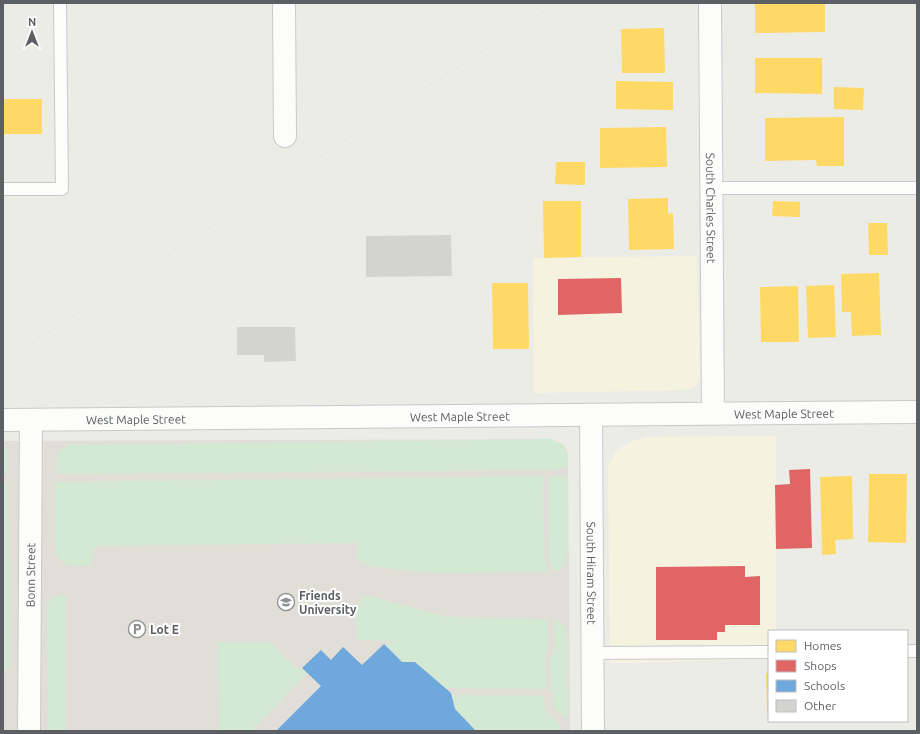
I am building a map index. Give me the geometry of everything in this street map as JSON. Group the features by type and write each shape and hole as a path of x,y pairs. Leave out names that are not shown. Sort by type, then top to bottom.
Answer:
{"street":[{"path":"284,3 285,136"},
{"name":"South Charles Street","path":"710,3 713,413"},
{"name":"West Maple Street","path":"3,420 917,412"},
{"name":"South Hiram Street","path":"591,415 594,731"},
{"name":"Bonn Street","path":"29,731 31,420"}],"lane":[{"path":"3,189 62,189 60,3"},
{"path":"711,188 917,188"},
{"path":"593,653 768,652"}],"shaded area":[{"path":"697,256 700,378 696,386 686,390 534,393 533,258"},
{"path":"776,436 776,630 768,630 768,659 610,663 608,465 617,450 630,442 647,437"},
{"name":"Friends University","path":"551,439 564,445 568,454 570,731 3,731 3,441"}],"green space":[{"path":"551,439 564,445 568,454 568,467 555,470 67,474 55,472 59,450 70,445"},
{"path":"3,446 7,449 8,473 3,473"},
{"path":"550,475 567,477 567,554 564,565 556,572 553,571 549,558"},
{"path":"543,476 545,558 548,572 435,573 367,566 357,558 357,543 95,546 92,565 68,566 59,558 55,549 55,482"},
{"path":"3,481 8,481 10,662 9,667 3,673"},
{"path":"66,595 66,731 48,731 47,602 54,596"},
{"path":"366,595 448,617 547,619 548,648 545,657 546,689 445,688 402,662 384,644 399,641 356,640 355,622 357,610 362,599"},
{"path":"553,619 565,627 568,637 567,719 554,708 554,696 551,689 551,657 555,648"},
{"path":"218,642 271,642 299,670 302,668 308,673 252,731 219,731"},
{"path":"452,695 544,696 545,710 560,725 560,731 476,731 455,709"}],"building: Homes":[{"path":"755,3 825,3 825,32 755,33"},
{"path":"664,28 665,73 622,73 621,29"},
{"path":"755,58 822,58 822,94 755,93"},
{"path":"616,81 673,82 673,110 616,109"},
{"path":"834,87 864,88 863,110 834,109"},
{"path":"3,99 42,99 42,134 3,134"},
{"path":"844,117 844,166 817,166 816,160 765,161 765,118"},
{"path":"666,127 667,167 600,168 600,128"},
{"path":"556,162 585,162 585,185 555,184"},
{"path":"668,198 668,214 673,213 674,249 629,250 628,199"},
{"path":"543,201 581,201 581,257 544,258"},
{"path":"773,201 800,202 800,217 772,216"},
{"path":"868,223 887,223 888,255 869,255"},
{"path":"879,273 881,335 852,336 851,312 842,312 841,274"},
{"path":"492,283 528,283 529,349 493,349"},
{"path":"834,285 836,337 808,338 806,286"},
{"path":"798,286 799,342 761,342 760,287"},
{"path":"869,474 907,474 906,543 868,542"},
{"path":"852,476 853,539 835,540 836,554 822,555 820,477"},
{"path":"766,673 768,673 768,712"}],"building: Shops":[{"path":"621,278 622,313 558,315 558,279"},
{"path":"810,469 812,548 776,549 775,485 790,484 789,470"},
{"path":"745,566 745,577 760,576 760,625 725,625 725,632 717,632 717,640 656,640 656,567"}],"building: Schools":[{"path":"384,644 402,662 415,662 451,693 455,709 476,731 276,731 321,686 302,668 321,650 331,660 343,647 362,665"}],"building: Other":[{"path":"451,235 452,276 366,277 366,236"},
{"path":"237,327 295,327 296,361 264,362 264,355 237,355"}],"railway":[{"path":"3,362 557,3"}],"place":[{"name":"Friends University","path":"286,602"},
{"name":"Lot E","path":"137,629"}]}
